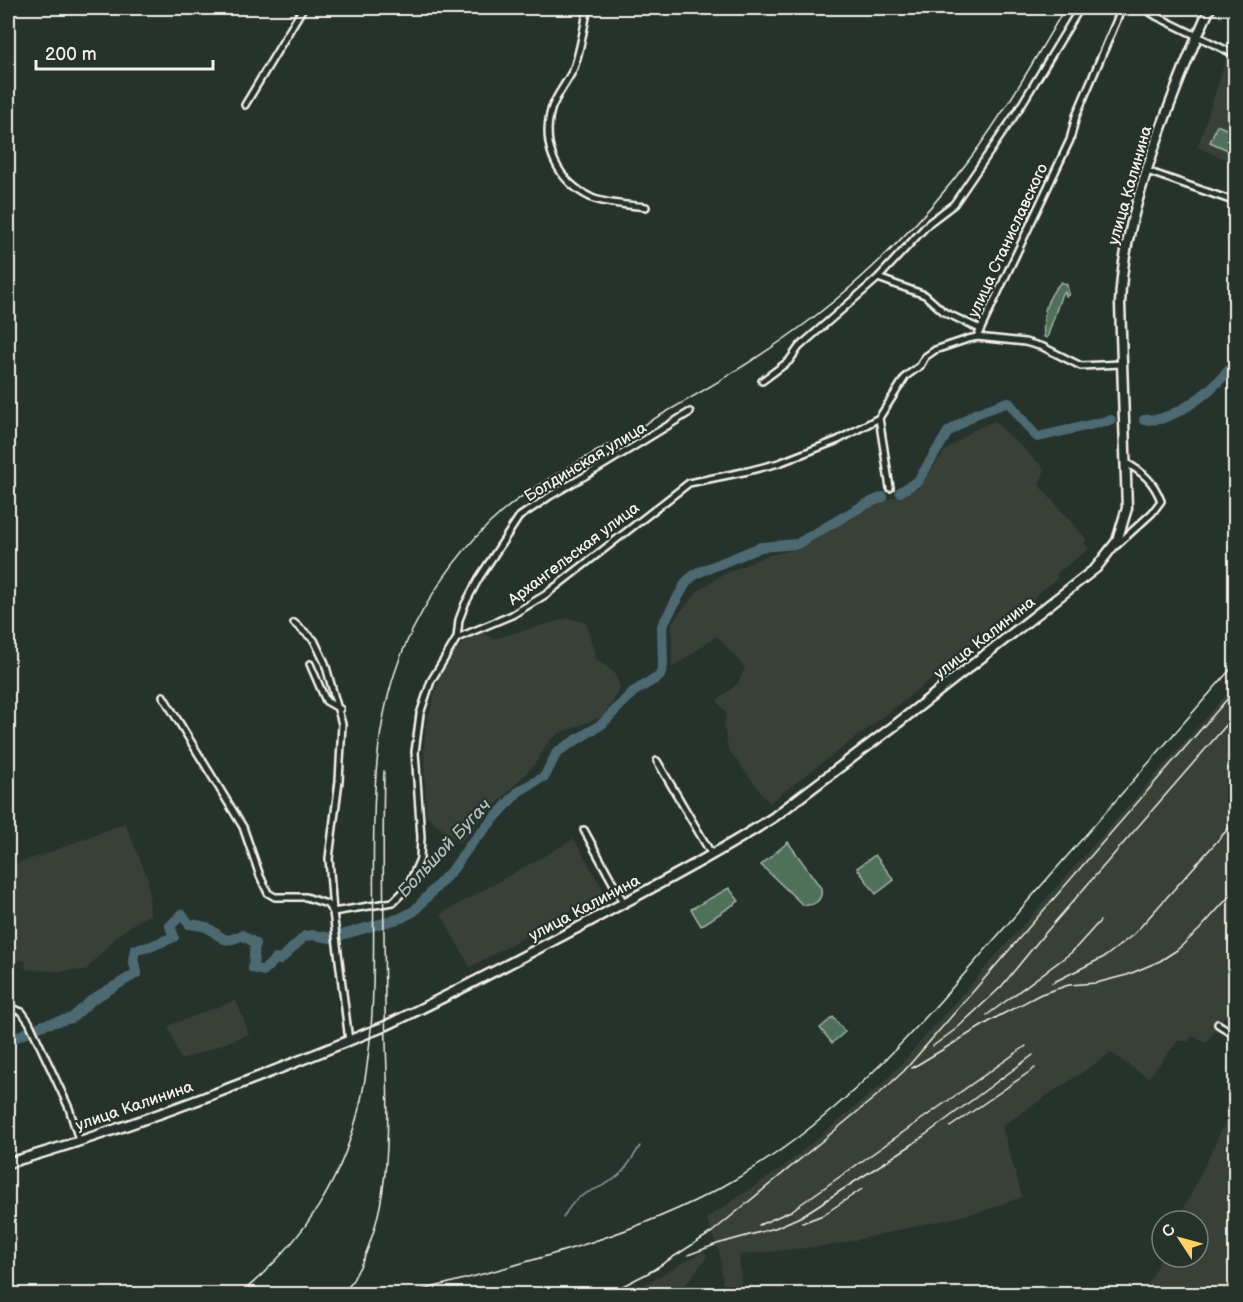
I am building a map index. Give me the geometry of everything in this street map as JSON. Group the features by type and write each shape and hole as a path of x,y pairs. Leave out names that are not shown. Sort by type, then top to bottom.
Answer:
{"main road":[{"name":"улица Калинина","path":"8,1162 79,1140 255,1078 385,1026 500,969 712,855 774,817 1096,568 1110,552 1122,528 1127,508 1121,364 1122,268 1130,222 1167,110 1210,8"}],"street":[{"path":"245,105 303,8"},
{"path":"588,8 573,69 561,88 551,111 548,131 550,153 561,173 573,186 594,199 646,207"},
{"path":"762,381 789,361 799,347 878,278 929,223 954,204 1017,112 1080,8"},
{"name":"улица Станиславского","path":"878,278 925,295 944,312 980,329 1070,140 1076,116 1120,8"},
{"path":"1144,8 1236,55"},
{"path":"1147,171 1236,202"},
{"path":"977,337 980,329"},
{"path":"890,488 879,418 906,376 920,366 930,353 977,337 1025,342 1043,347 1081,366 1121,364"},
{"name":"Болдинская улица","path":"457,638 459,620 465,604 479,578 519,517 690,412"},
{"name":"Архангельская улица","path":"457,638 513,615 545,595 689,483 778,463 838,440 879,418"},
{"path":"1110,552 1152,513 1161,501 1156,487 1141,471 1126,463"},
{"path":"294,623 314,640 325,663 340,710 342,724 339,781 329,858 333,912 349,1041"},
{"path":"333,912 393,902 407,888 420,859 421,837 415,752 420,714 431,681 457,638"},
{"path":"310,664 326,701 340,710"},
{"path":"163,696 243,827 267,893 275,897 306,897 327,904 333,912"},
{"path":"657,761 712,855"},
{"path":"584,830 624,903"},
{"path":"8,1007 22,1012 29,1022 69,1108 79,1140"},
{"path":"1218,1024 1236,1036"}],"shaded area":[{"path":"1226,59 1235,65 1235,164 1198,147"},
{"path":"994,421 1045,469 1039,485 1086,539 1084,543 1089,549 1056,574 1057,579 1038,593 1033,600 769,803 728,749 724,726 726,713 717,701 738,683 745,668 717,636 672,668 672,622 698,591 720,576 765,556 801,548 867,507 919,488 945,451 972,431"},
{"path":"568,618 586,623 596,659 615,673 620,688 604,716 559,733 549,741 534,765 459,843 426,816 424,747 426,725 441,672 449,656 466,639 483,632 493,639"},
{"path":"1235,685 1235,1026 1224,1016 1207,1043 1192,1036 1189,1041 1178,1041 1148,1078 1111,1053 1002,1126 1022,1197 983,1211 833,1245 739,1255 740,1287 734,1290 731,1287 723,1288 720,1254 707,1218 783,1167 884,1083"},
{"path":"125,823 148,879 150,915 118,935 86,970 25,969 26,961 8,959 8,866"},
{"path":"574,839 605,893 470,967 441,914"},
{"path":"236,1000 249,1034 181,1060 168,1026"},
{"path":"1233,1106 1236,1107 1235,1294 1143,1294 1156,1269 1210,1269 1210,1209 1184,1209"},
{"path":"704,1251 707,1256 704,1261 678,1294 628,1294"}],"green space":[{"path":"1217,125 1235,133 1235,153 1210,142"},
{"path":"1061,282 1067,285 1069,295 1062,293 1047,338 1044,337 1044,314 1051,295"},
{"path":"788,842 821,888 821,896 811,905 803,905 761,865"},
{"path":"875,855 894,880 876,894 857,868"},
{"path":"729,888 739,901 701,926 691,909"},
{"path":"833,1017 845,1032 832,1043 820,1028"}],"waterway":[{"name":"Большой Бугач","path":"1144,420 1161,419 1194,402 1221,379 1236,362"},
{"path":"900,492 918,481 948,432 975,414 1008,402 1038,437 1111,420"},
{"name":"Большой Бугач","path":"8,1041 43,1025 72,1018 93,999 137,973 133,960 135,950 174,937 170,926 182,914 189,924 206,927 223,939 227,940 242,935 255,943 253,968 263,971 276,959 280,960 305,936 331,938 401,918 414,911 519,791 545,776 557,752 602,724 633,692 660,676 663,665 662,626 687,581 697,573 761,547 797,544 864,505 883,497"},
{"path":"563,1218 569,1208 582,1196 610,1182 621,1173 640,1146"}],"railway":[{"path":"240,1294 292,1243 328,1190 352,1134 366,1076 372,1016 374,819 379,746 394,674 413,629 431,597 452,566 476,537 515,501 559,472 744,366 814,317 877,263 935,202 969,160 1007,104 1065,8"},
{"path":"408,1294 529,1261 647,1222 722,1187 765,1161 805,1132 843,1100 914,1030 1236,663"},
{"path":"650,1272 712,1232 904,1071 1236,689"},
{"path":"933,1046 956,1029 1001,987 1236,714"},
{"path":"344,1294 362,1262 375,1227 383,1191 387,1153 384,771"},
{"path":"1052,983 1106,956 1134,934 1236,820"},
{"path":"912,1068 997,1017 1041,994 1069,985 1096,983 1127,975 1160,961 1177,950 1199,930 1236,889"},
{"path":"987,1015 1072,952 1100,921"},
{"path":"759,1225 791,1211 1026,1046"},
{"path":"688,1255 717,1244 775,1228 800,1217 913,1144 1033,1055"},
{"path":"950,1127 1035,1068"},
{"path":"802,1223 823,1215 862,1189"},
{"path":"607,1294 658,1268"}]}
